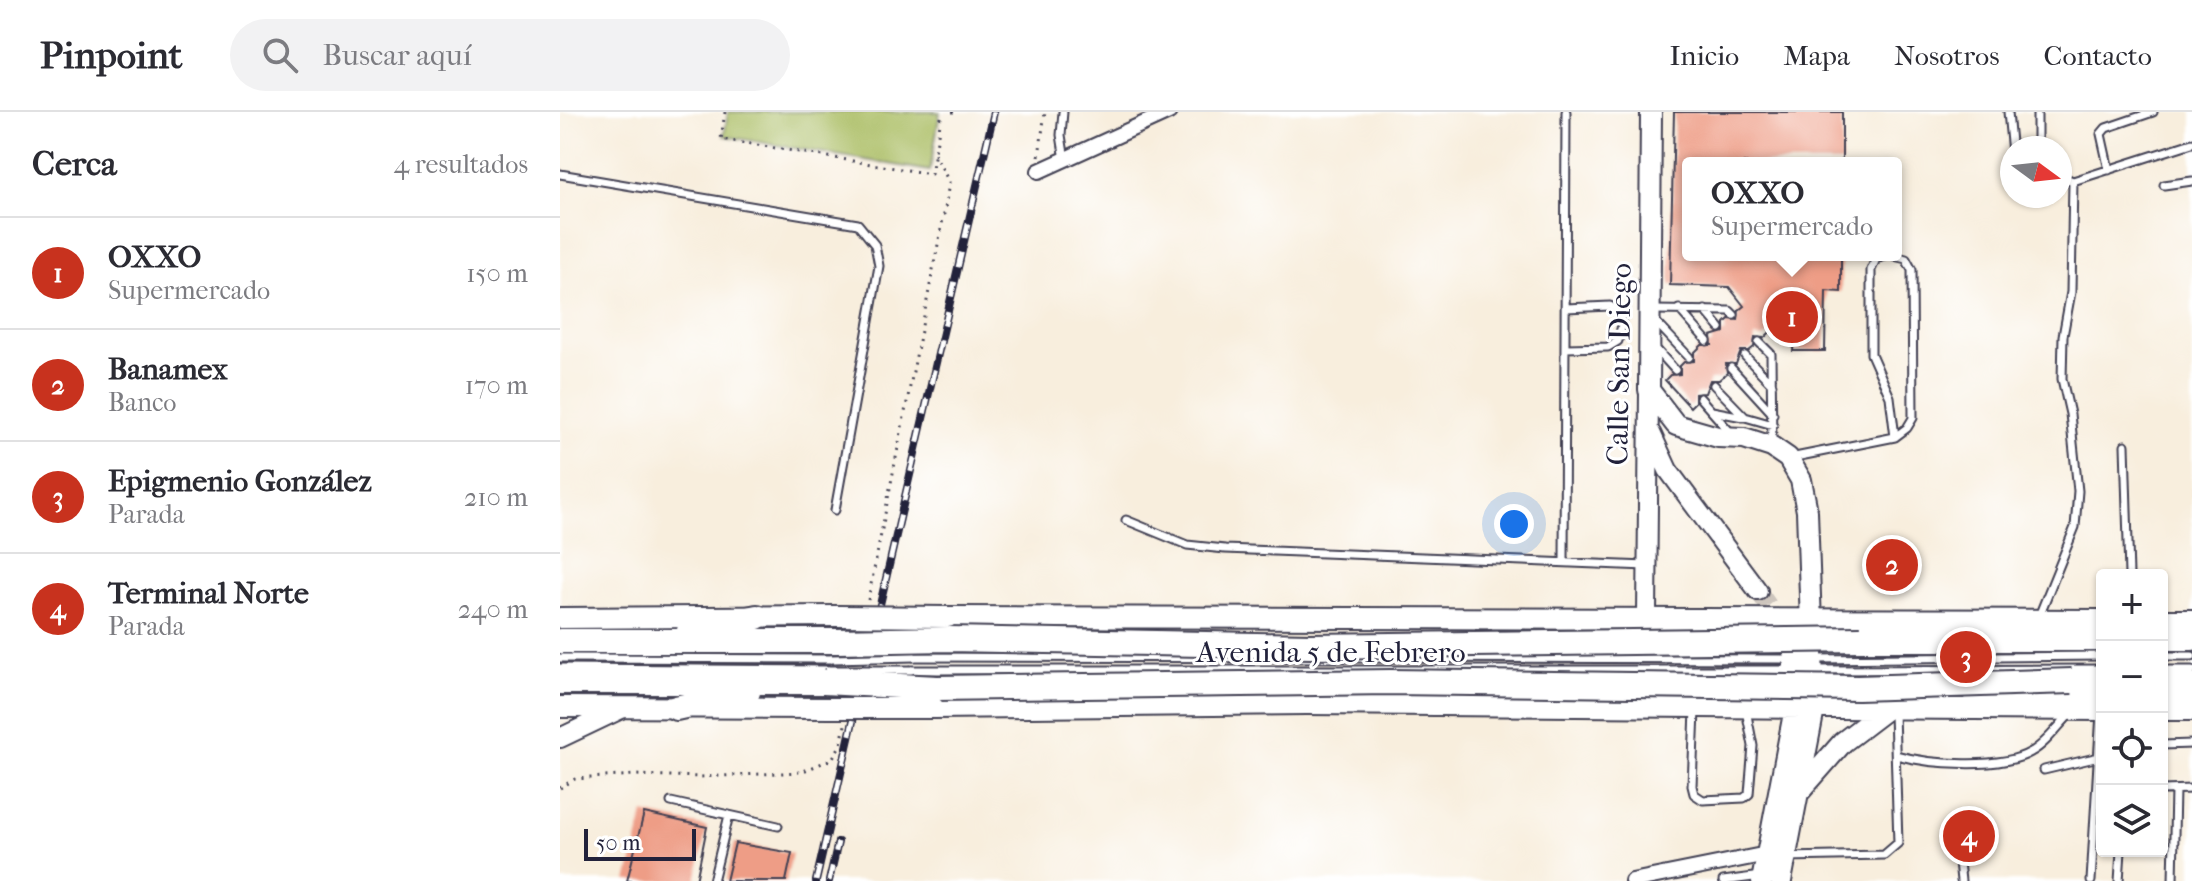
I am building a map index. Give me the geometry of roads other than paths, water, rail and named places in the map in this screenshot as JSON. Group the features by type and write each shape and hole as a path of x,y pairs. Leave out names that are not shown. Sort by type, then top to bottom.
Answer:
{"highway":[{"path":"643,641 757,617"},
{"path":"2168,638 2192,638"},
{"name":"Avenida 5 de Febrero","path":"560,682 790,682 830,663 949,639 1310,646 2091,639"},
{"name":"Avenida 5 de Febrero","path":"560,641 643,641 830,663 937,688 1390,682 1858,688 2096,682"},
{"path":"676,708 790,682"},
{"path":"2168,684 2192,685"}],"main road":[{"name":"Calle San Diego","path":"1649,390 1651,112"},
{"path":"1649,390 1676,425 1705,434 1736,437 1780,452 1801,480 1807,511 1809,572 1802,618 1805,708 1772,880"},
{"name":"Avenida 5 de Febrero","path":"560,618 2096,620"},
{"path":"2168,620 2192,620"},
{"name":"Avenida 5 de Febrero","path":"560,707 816,709 1291,704 2096,710"},
{"path":"1793,790 1843,742 1889,710"},
{"path":"2168,710 2192,710"},
{"path":"1777,856 1793,790 1799,737"}],"street":[{"path":"1039,171 1169,112"},
{"name":"Calle San Diego","path":"1647,617 1649,390"},
{"path":"1648,427 1668,470 1758,591"},
{"path":"1385,620 1679,629"},
{"path":"1973,697 2096,698"},
{"path":"2168,698 2192,698"},
{"path":"560,738 623,708"},
{"path":"1772,880 1793,790"},
{"path":"1637,880 1777,856"}],"lane":[{"path":"1063,112 1061,135 1065,160"},
{"path":"1564,562 1566,112"},
{"path":"2008,112 2010,136"},
{"path":"2037,112 2037,136"},
{"path":"2109,170 2101,134 2106,128 2153,112"},
{"path":"2038,619 2048,587 2067,551 2075,527 2078,491 2070,414 2062,379 2063,336 2071,292 2073,181 2192,143"},
{"path":"560,174 858,224 875,245 879,266 835,510"},
{"path":"2164,185 2192,181"},
{"path":"1759,342 1771,354 1773,425 1780,452 1895,437 1907,428 1915,403 1912,270 1906,259 1902,258"},
{"path":"1875,261 1871,270 1871,354 1890,397 1895,437"},
{"path":"1566,308 1610,306 1619,311 1622,325 1618,341 1608,347 1566,348"},
{"path":"1679,309 1707,341"},
{"path":"1649,312 1679,309 1730,311 1734,315"},
{"path":"1705,310 1720,328"},
{"path":"1649,312 1689,357"},
{"path":"1649,342 1675,370"},
{"path":"1745,356 1772,384"},
{"path":"1731,368 1773,414"},
{"path":"1714,385 1745,417"},
{"path":"1700,398 1736,437"},
{"path":"1712,411 1773,425"},
{"path":"2125,445 2129,569"},
{"path":"1126,520 1187,545 1225,549 1647,566"},
{"path":"560,658 830,663 911,670 1803,665 2096,656"},
{"path":"2168,656 2192,656"},
{"path":"560,668 830,663 914,657 2096,669"},
{"path":"2168,670 2192,670"},
{"path":"1695,707 1692,786 1694,794 1703,800 1744,798 1749,794 1753,746 1745,707"},
{"path":"1777,856 1884,855 1893,851 1898,843 1896,755 1889,710"},
{"path":"1896,755 1926,763 2016,759 2033,751 2074,710"},
{"path":"2168,745 2192,744"},
{"path":"2044,770 2096,758"},
{"path":"2091,881 2097,785"},
{"path":"2168,790 2192,789"},
{"path":"2173,881 2175,790"},
{"path":"671,802 778,826"},
{"path":"713,881 729,815"},
{"path":"1958,852 1961,881"},
{"path":"2119,881 2121,857"},
{"path":"1723,881 1790,881"}],"tunnel":[{"path":"1758,591 1784,628"},
{"path":"1716,642 1767,678 1777,695"},
{"path":"1810,649 1826,662 1888,684"}],"railway":[{"path":"816,881 994,112"},
{"path":"829,881 838,842"}],"place":[{"name":"OXXO","path":"1792,317"},
{"name":"Banamex","path":"1892,565"},
{"name":"Epigmenio González","path":"1966,657"},
{"name":"Terminal Norte","path":"1969,836"}]}
